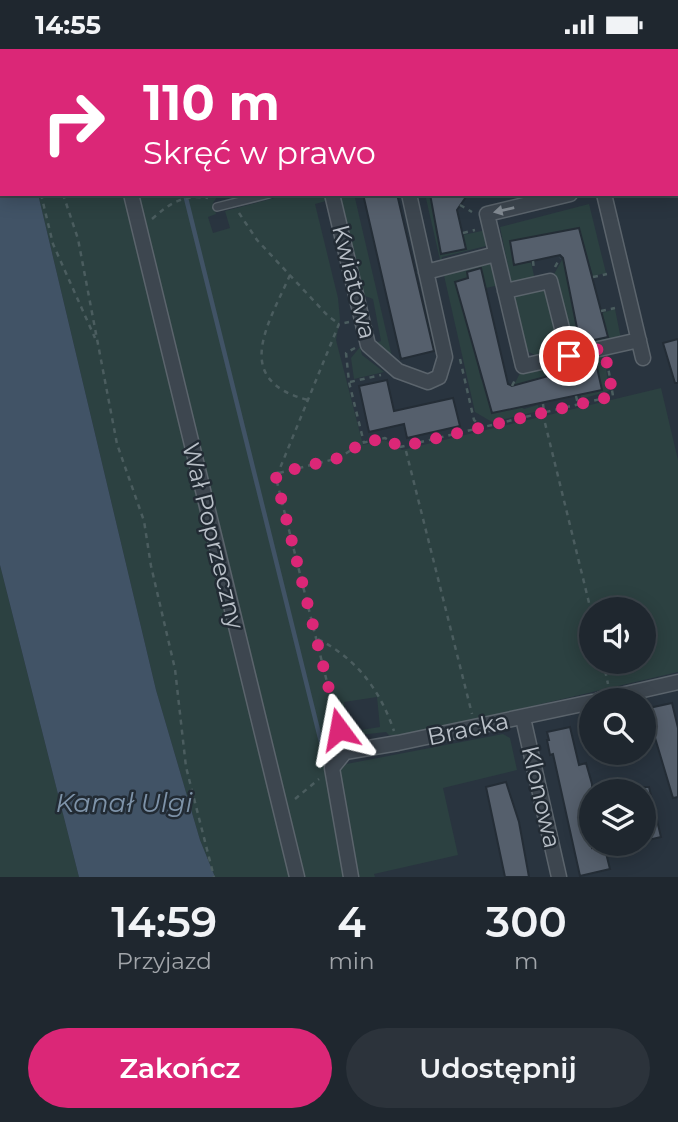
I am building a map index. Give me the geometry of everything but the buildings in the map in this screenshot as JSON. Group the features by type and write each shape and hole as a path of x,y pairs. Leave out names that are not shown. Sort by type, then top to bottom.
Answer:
{"street":[{"name":"Wał Poprzeczny","path":"131,196 297,877"},
{"name":"Kwiatowa","path":"332,196 371,351 398,371 428,382 439,377 446,364 409,196"},
{"path":"562,196 487,214 523,366 639,340"},
{"path":"604,196 643,358"},
{"path":"426,272 496,254"},
{"path":"505,291 551,281 569,356"},
{"path":"652,688 678,682"},
{"name":"Bracka","path":"345,752 579,705"},
{"name":"Klonowa","path":"523,718 559,877"},
{"path":"345,752 332,768 351,877"}],"lane":[{"path":"217,207 261,196"}],"path":[{"path":"41,196 53,244 97,344"},
{"path":"64,196 78,239 117,444 144,521 151,566 175,669 186,767 214,877"},
{"path":"139,230 188,196"},
{"path":"196,196 201,197"},
{"path":"233,203 257,240 328,316 340,324 362,320"},
{"path":"460,205 478,215"},
{"path":"463,233 485,227"},
{"path":"593,277 609,274"},
{"path":"290,275 261,339 260,354 274,385 290,396 309,400"},
{"path":"601,311 617,307"},
{"path":"340,324 276,478 345,752"},
{"path":"364,443 349,382 346,353 367,340"},
{"path":"279,473 339,458 364,443 385,438 400,447 613,396 604,348"},
{"path":"349,382 398,371"},
{"path":"576,396 578,404"},
{"path":"543,404 544,412"},
{"path":"545,423 588,597"},
{"path":"406,451 475,727"},
{"path":"318,639 345,654 374,685 398,743"},
{"path":"281,811 332,768"}],"green space":[{"path":"38,196 218,196 213,203 216,214 208,217 213,233 230,228 225,211 282,196 325,196 326,201 315,204 338,298 340,319 336,340 363,445 385,440 402,450 661,388 678,460 678,672 609,688 579,688 579,695 408,735 389,735 386,732 351,736 348,732 341,737 345,752 332,768 351,877 215,877 200,840 156,690","holes":["377,697 380,727 349,732 344,702"]},
{"path":"339,196 354,196 393,361 372,344 381,341 373,299 365,296"},
{"path":"425,196 430,196 441,254 466,249 463,235 486,230 490,245 442,257 441,264"},
{"path":"589,204 606,273 593,276 579,228 510,241 514,265 531,262 535,280 512,285 500,227"},
{"path":"563,258 581,344 607,337 602,313 615,309 621,339 575,351 553,276"},
{"path":"493,260 499,285 486,288 481,268 467,272 468,278 455,282 459,298 462,298 481,379 524,409 538,405 539,411 492,422 475,412 443,271"},
{"path":"547,285 563,352 537,356 527,351 513,291"},
{"path":"360,347 362,355 384,372 354,379 351,358"},
{"path":"604,353 609,391 581,399 581,395 602,390 595,363 514,385 520,373"},
{"path":"0,565 79,877 0,877"},
{"path":"503,734 510,738 517,770 443,788 458,855 374,874 375,877 356,877 336,766"}],"water":[{"name":"Kanał Ulgi","path":"0,196 38,196 156,690 200,840 215,877 79,877 0,565"}],"waterway":[{"path":"185,196 323,750"}],"route":[{"path":"339,729 276,478 279,473 339,458 362,443 385,438 400,447 613,396 604,348 569,356"}]}
